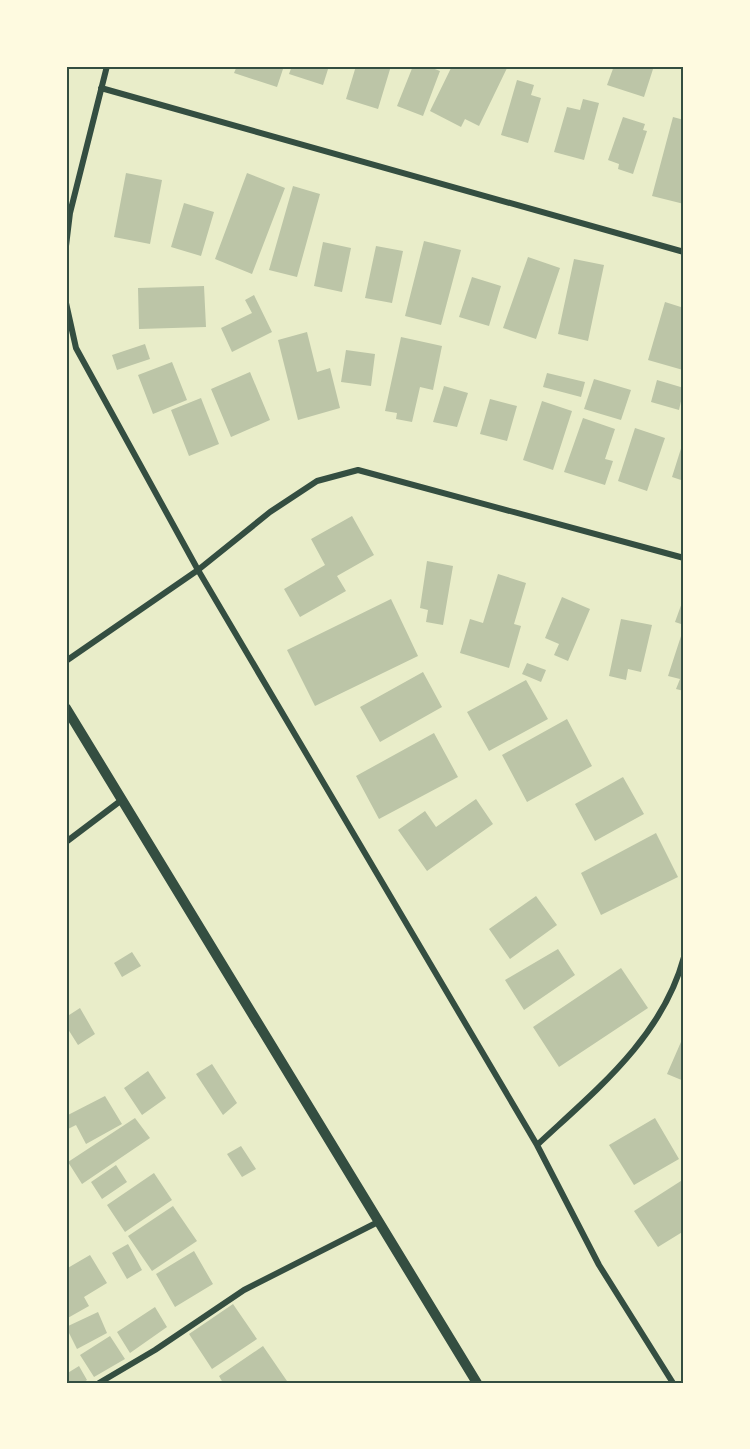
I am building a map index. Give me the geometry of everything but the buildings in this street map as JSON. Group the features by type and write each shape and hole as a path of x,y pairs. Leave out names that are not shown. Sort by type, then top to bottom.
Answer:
{"street":[{"path":"66,246 70,213 107,66"},
{"path":"101,88 684,252"},
{"path":"66,303 76,348 198,570 537,1144 599,1265 673,1383"},
{"path":"66,661 198,570 270,512 317,481 358,470 684,558"},
{"path":"66,708 477,1383"},
{"path":"66,842 123,799"},
{"path":"537,1144 624,1064 656,1022 680,973 684,957"},
{"path":"99,1383 154,1350 244,1290 378,1222"}]}
